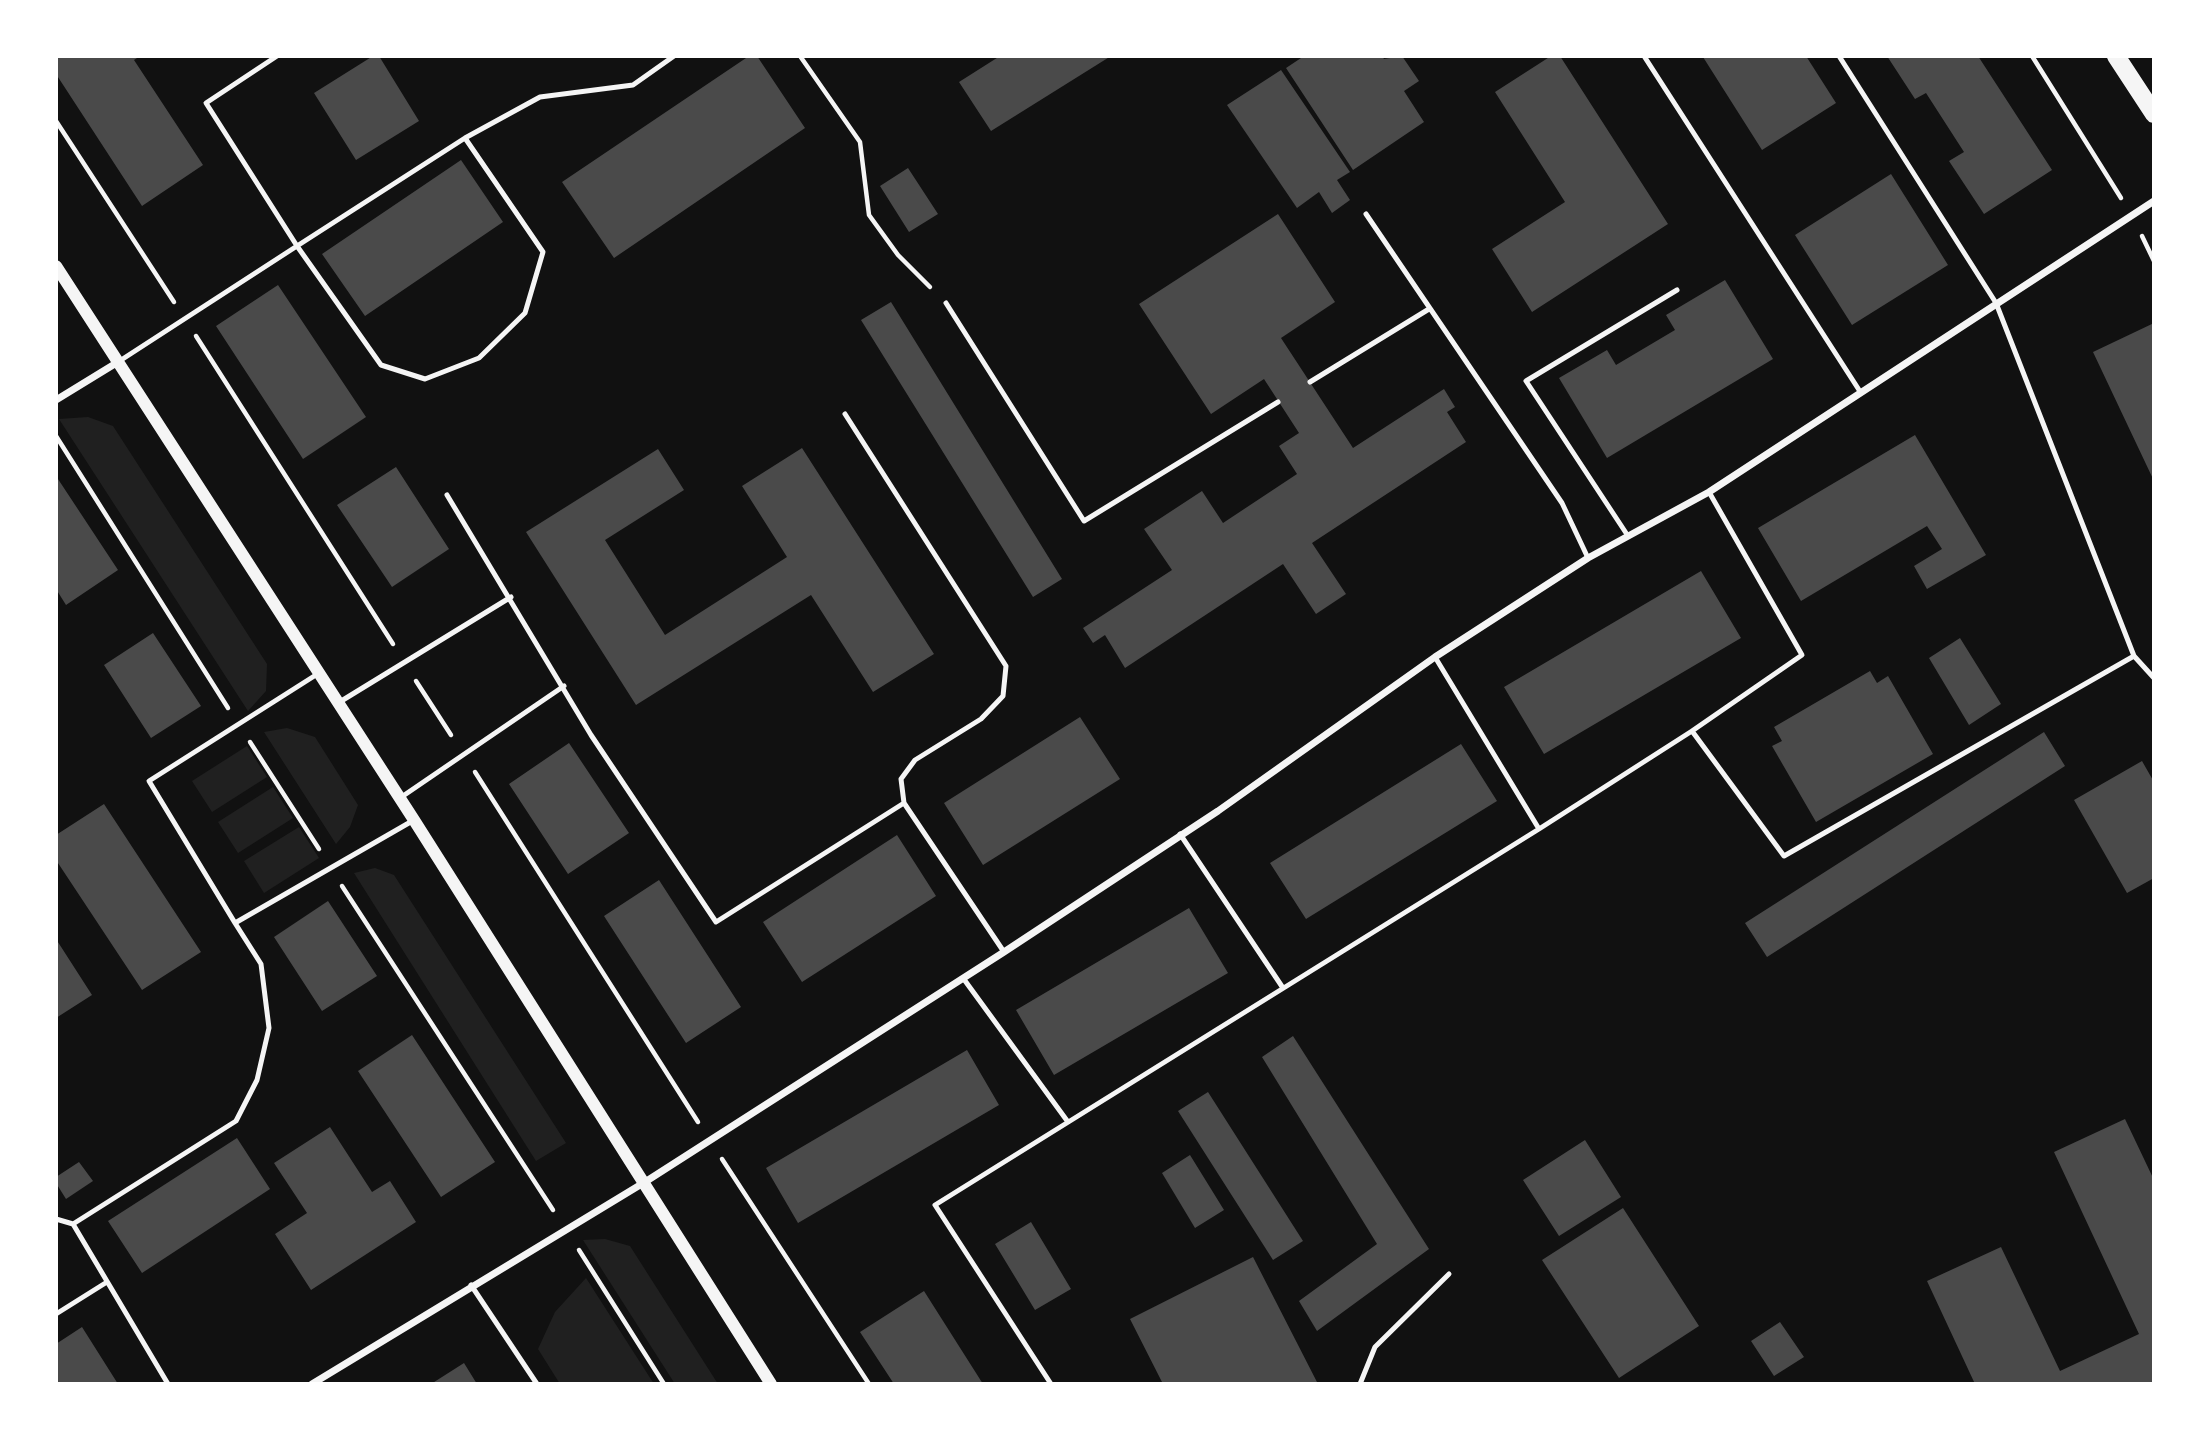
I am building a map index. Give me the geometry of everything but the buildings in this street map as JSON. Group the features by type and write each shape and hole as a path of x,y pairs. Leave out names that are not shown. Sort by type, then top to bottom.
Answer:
{"main road":[{"path":"2116,56 2154,114"}],"street":[{"path":"312,1384 471,1285 645,1182 1004,952 1218,811 1435,657 1588,558 1709,492 2131,213 2154,201"},
{"path":"56,266 400,798 771,1384"},
{"path":"56,400 118,362"}],"lane":[{"path":"277,56 206,103 297,246 381,365 425,379 480,358 525,313 543,252 465,138"},
{"path":"118,362 465,138 540,97 633,85 674,56"},
{"path":"1644,56 1861,393"},
{"path":"1839,56 1996,303 2134,656 2154,678"},
{"path":"1366,214 1562,503 1588,558"},
{"path":"1628,536 1526,381 1677,290"},
{"path":"946,303 1084,521 1278,402"},
{"path":"1310,382 1429,309"},
{"path":"845,414 1006,666 1003,696 981,719 915,760 901,779 904,803 1004,952"},
{"path":"1051,1384 935,1205 1539,829 1692,731 1802,655 1709,492"},
{"path":"447,495 591,735 716,922 904,803"},
{"path":"338,703 510,597"},
{"path":"1692,731 1784,856 2134,656"},
{"path":"1435,657 1539,829"},
{"path":"73,1224 236,1121 257,1080 269,1028 261,964 149,781 319,673"},
{"path":"400,798 564,686"},
{"path":"235,923 414,820"},
{"path":"1180,834 1283,988"},
{"path":"963,978 1069,1122"},
{"path":"56,1219 73,1224 169,1384"},
{"path":"1360,1384 1375,1347 1449,1274"},
{"path":"56,1314 107,1282"},
{"path":"471,1285 537,1384"}],"path":[{"path":"800,56 860,142 869,215 898,255 946,303"},
{"path":"2032,56 2131,213 2154,261"},
{"path":"56,436 238,724 664,1384"}],"shaded area":[{"path":"88,417 113,426 267,664 266,691 248,711 59,419"},
{"path":"287,728 315,737 358,805 350,827 336,844 264,732"},
{"path":"247,746 267,777 212,812 192,781"},
{"path":"273,787 293,818 238,853 218,822"},
{"path":"299,827 319,858 264,893 244,861"},
{"path":"375,868 394,875 566,1143 536,1161 354,873"},
{"path":"605,1239 630,1246 718,1384 675,1384 583,1240"},
{"path":"586,1278 654,1384 560,1384 538,1349 555,1312"}]}
